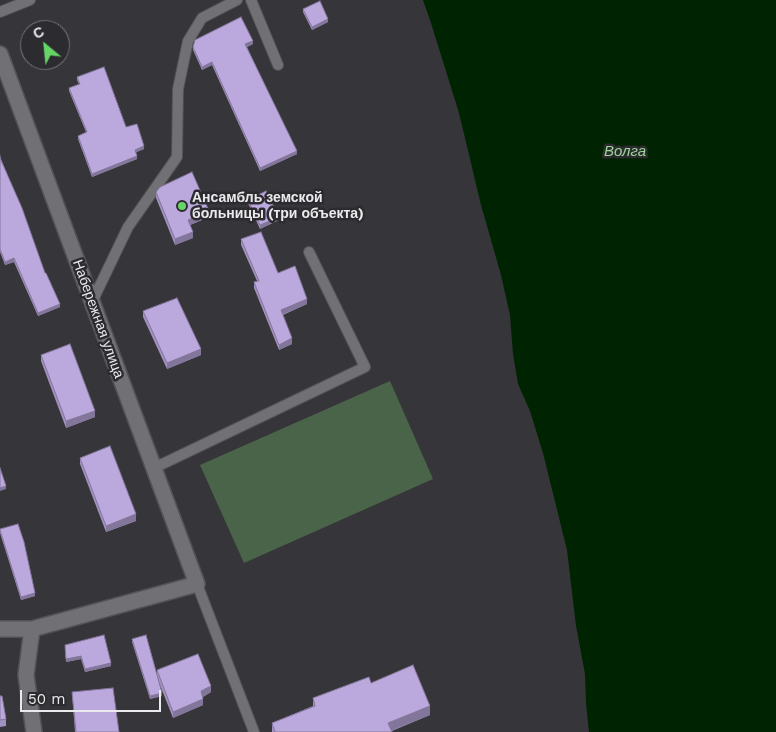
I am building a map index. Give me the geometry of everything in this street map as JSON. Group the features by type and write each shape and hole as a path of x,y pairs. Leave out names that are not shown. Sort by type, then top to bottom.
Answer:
{"street":[{"name":"Набережная улица","path":"1,58 197,584"},
{"path":"0,630 32,629 197,584"},
{"path":"32,629 26,675 34,732"}],"lane":[{"path":"0,12 30,0"},
{"path":"92,302 128,227 177,157 178,89 188,41 202,18 237,0"},
{"path":"251,0 278,65"},
{"path":"154,468 365,367 309,252"},
{"path":"197,584 254,732"}],"shaded area":[{"path":"390,381 433,479 244,563 200,465"}],"water":[{"name":"Волга","path":"423,0 776,0 776,732 589,732 585,674 576,626 567,550 543,453 530,411 518,384 513,354 510,315 459,113"}],"building":[{"path":"320,1 328,19 312,27 303,9"},
{"path":"241,17 253,41 245,44 297,151 260,168 212,62 202,67 193,47 195,40"},
{"path":"104,67 126,127 137,124 144,146 135,150 137,156 92,174 78,136 87,132 69,88 80,84 77,77"},
{"path":"0,158 22,208 45,273 60,304 38,313 14,258 5,262 0,249"},
{"name":"Ансамбль земской больницы (три объекта)","path":"192,172 209,211 188,220 193,232 175,239 156,192 160,187"},
{"path":"266,191 279,217 260,225 248,200"},
{"path":"261,232 278,273 295,266 307,299 281,310 292,338 279,345 254,282 259,281 241,239"},
{"path":"177,298 201,349 167,363 143,311"},
{"path":"70,344 95,411 66,421 41,355"},
{"path":"110,446 136,514 106,526 80,458"},
{"path":"0,468 6,486 0,488"},
{"path":"18,524 24,542 35,593 21,597 0,530"},
{"path":"104,635 111,663 85,669 81,656 66,659 65,645"},
{"path":"146,635 162,693 150,696 132,639"},
{"path":"198,654 211,686 201,691 203,699 173,712 157,670"},
{"path":"413,665 430,706 388,723 392,732 275,732 272,723 315,706 313,698 369,677 371,683"},
{"path":"113,688 119,732 76,732 72,692"},
{"path":"0,696 2,696 6,719 0,720"}],"place":[{"name":"Ансамбль земской больницы (три объекта)","path":"182,206"}]}
